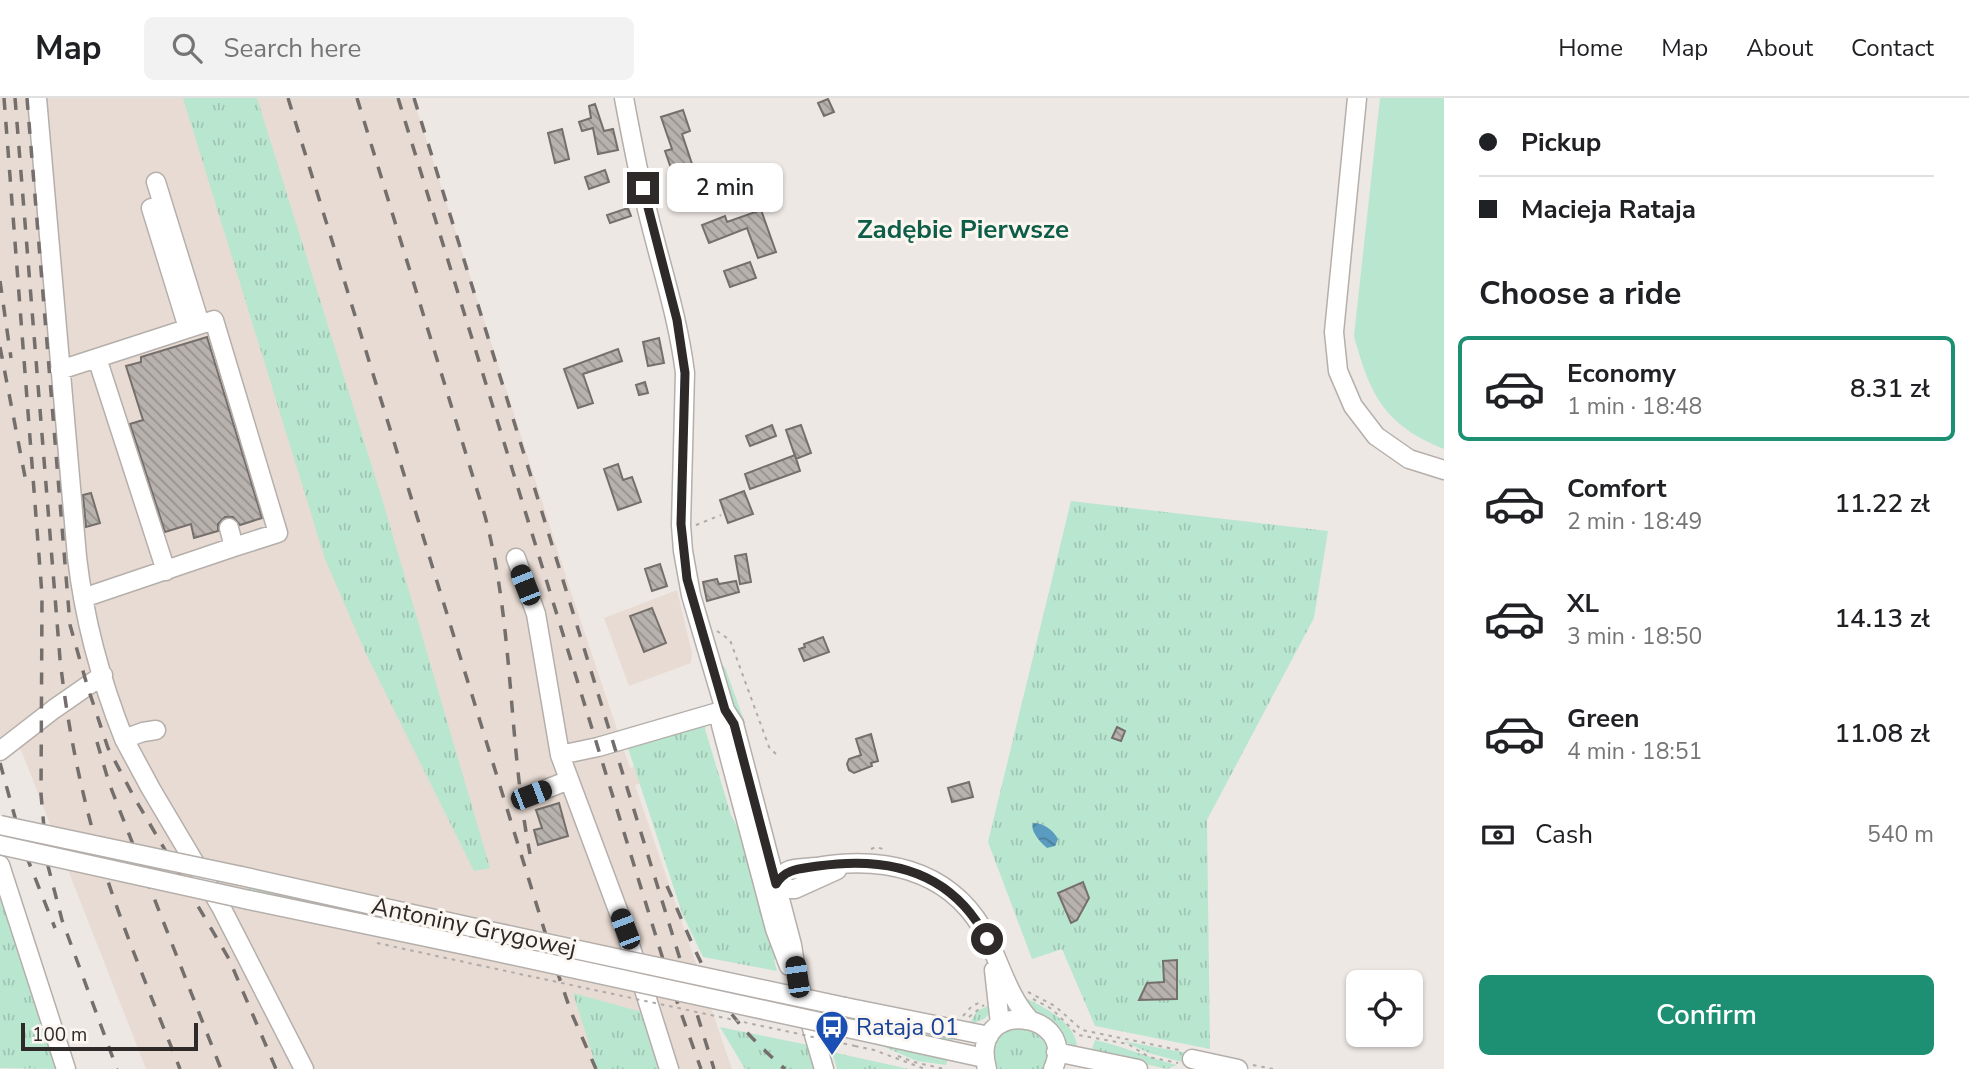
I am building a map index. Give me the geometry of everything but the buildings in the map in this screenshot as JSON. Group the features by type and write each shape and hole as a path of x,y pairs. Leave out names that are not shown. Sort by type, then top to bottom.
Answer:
{"street":[{"path":"37,98 77,556 83,598 103,675 124,738 150,789 221,907 304,1069"},
{"path":"624,98 647,211 677,320 683,352 685,373 682,530 691,595 725,710 734,724 770,886 792,945 797,977 824,1069"},
{"path":"1357,98 1334,332 1338,372 1353,406 1376,436 1409,459 1444,470"},
{"path":"150,184 194,326"},
{"path":"60,370 214,320 278,533 83,598"},
{"path":"97,358 166,571"},
{"path":"229,528 234,547"},
{"path":"516,558 536,614 559,755 625,929 669,1069"},
{"path":"0,751 103,675"},
{"path":"559,755 598,747 725,710"},
{"path":"124,738 156,730"},
{"path":"531,795 569,780"},
{"name":"Antoniny Grygowej","path":"0,825 845,1007 994,1030"},
{"name":"Antoniny Grygowej","path":"0,845 474,947 853,1038 986,1064"},
{"path":"770,886 789,870 832,864 886,864 913,871 955,895 970,911 987,939 1011,994 1029,1019"},
{"path":"0,865 66,1069"},
{"path":"986,1064 986,1043 1011,994"},
{"path":"994,1030 1018,1018 1029,1019 1040,1023 1054,1040 1055,1060 1138,1069"},
{"path":"1185,1058 1238,1069"}],"path":[{"path":"682,530 720,515"},
{"path":"709,628 730,640 769,747 777,755"},
{"path":"478,965 853,1038 874,1050 925,1069"},
{"path":"960,1019 972,1006 1022,990 1044,999 1082,1030 1185,1058"},
{"path":"1011,994 1052,1009 1078,1035 1128,1044 1149,1056 1185,1058"}],"shaded area":[{"path":"0,98 413,98 630,768 655,761 660,777 635,785 732,1069 146,1069 21,750 0,744"},
{"path":"677,590 692,653 691,663 629,686 604,618"}],"green space":[{"path":"183,98 257,98 383,502 490,868 474,871 367,656 325,559"},
{"path":"1380,98 1444,98 1444,449 1407,430 1382,406 1366,375 1354,336"},
{"path":"1071,501 1328,531 1314,618 1207,820 1210,1049 1095,1026 1062,949 1032,959 988,842"},
{"path":"717,657 726,670 745,723 742,725 736,716"},
{"path":"699,724 706,726 731,815 740,832 777,959 774,960 777,971 703,957 682,913 627,745"},
{"path":"244,884 469,933 472,940 246,889"},
{"path":"0,892 58,1069 0,1068"},
{"path":"573,993 642,1012 661,1069 597,1069"},
{"path":"1028,999 1067,1025 1076,1039 1077,1048 1066,1042 1043,1016 1018,1000"},
{"path":"990,1005 990,1013 984,1019 969,1025 977,1011"},
{"path":"847,1014 953,1036 951,1045 850,1022"},
{"path":"720,1027 808,1045 815,1069 745,1069"},
{"path":"1026,1027 1037,1035 1047,1048 1045,1067 997,1069 992,1051 997,1039 1009,1031"},
{"path":"1095,1040 1177,1065 1167,1069 1091,1052"},
{"path":"1123,1041 1187,1053 1182,1062 1149,1053"},
{"path":"880,1043 948,1057 946,1065 917,1061"},
{"path":"832,1052 909,1069 837,1069"}],"water":[{"path":"1033,823 1054,833 1058,839 1055,846 1047,848 1041,843 1034,833"}],"railway":[{"path":"4,98 42,595 41,794 47,862 62,920 117,1069"},
{"path":"15,98 60,659 68,720 87,811 104,870 180,1069"},
{"path":"27,98 70,625 108,748 229,959 276,1069"},
{"path":"288,98 557,971 571,1012 596,1069"},
{"path":"357,98 485,516 501,599 518,769 530,854"},
{"path":"398,98 670,982 701,1069"},
{"path":"414,98 714,1069"},
{"path":"0,281 11,358"},
{"path":"0,347 26,482"},
{"path":"97,742 109,783 221,1069"},
{"path":"0,763 24,850 55,928"},
{"path":"667,886 701,962 725,1005 753,1039 785,1069"}],"place":[{"name":"Rataja 01","path":"832,1057"}],"district":[{"name":"Zadębie Pierwsze","path":"963,229"}],"route":[{"path":"643,188 683,352 685,429 681,524 687,579 725,710 734,724 776,884 782,874 789,870 832,864 868,863 901,867 932,880 955,895 970,911 987,939"}]}
